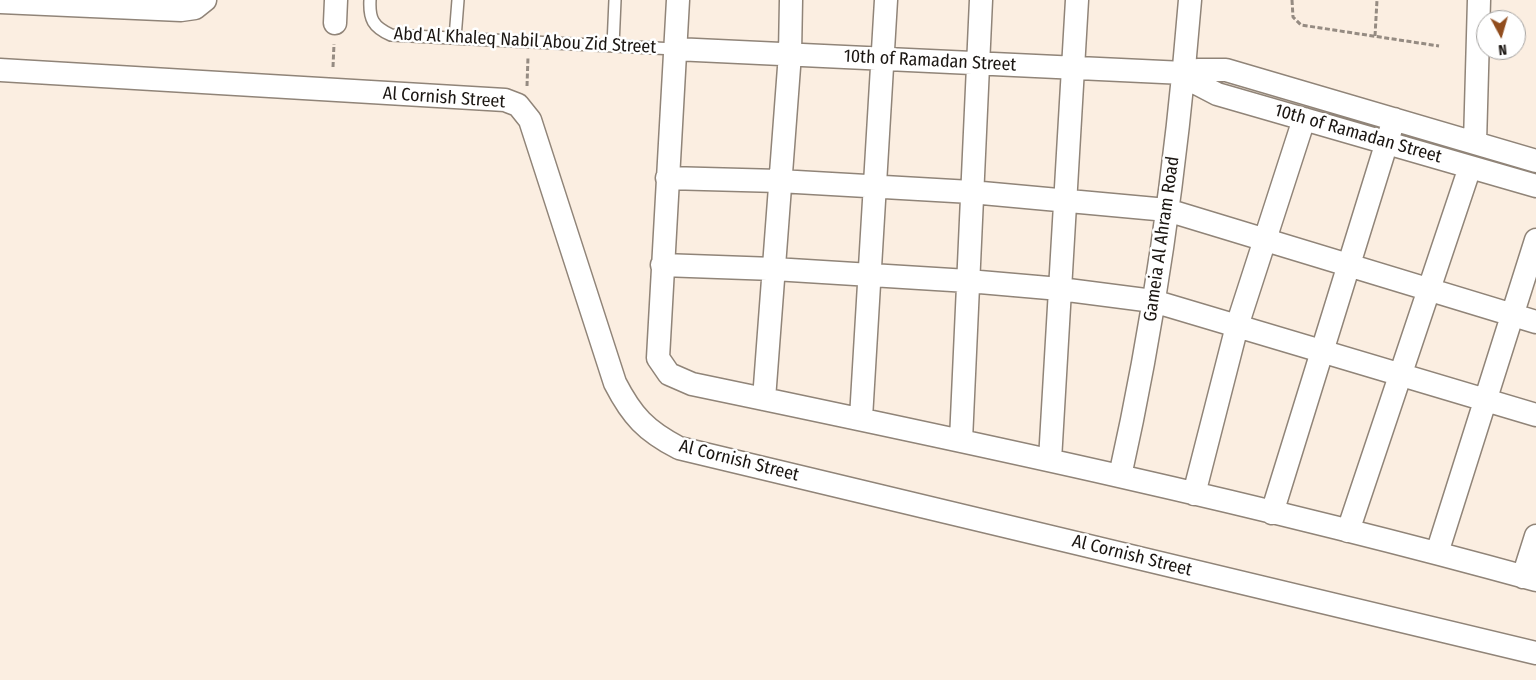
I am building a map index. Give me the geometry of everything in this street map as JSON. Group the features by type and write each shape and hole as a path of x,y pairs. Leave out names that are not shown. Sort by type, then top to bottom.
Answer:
{"street":[{"path":"0,2 181,10 194,8 204,0"},
{"path":"335,31 336,0"},
{"path":"678,0 658,358 664,367 679,379 692,384 860,418 1120,476 1437,553 1530,579 1536,536"},
{"path":"764,399 790,54 791,0"},
{"path":"860,418 871,275 886,0"},
{"path":"961,440 981,0"},
{"path":"1050,460 1076,0"},
{"name":"Gameia Al Ahram Road","path":"1120,476 1142,380 1167,210 1184,73 1190,0"},
{"path":"1476,143 1479,0"},
{"name":"10th of Ramadan Street","path":"675,49 1184,73 1198,70 1226,70 1536,161"},
{"name":"Al Cornish Street","path":"0,70 505,100 518,106 530,120 615,383 627,406 639,422 658,437 679,448 1536,653"},
{"name":"10th of Ramadan Street","path":"1184,73 1210,92 1536,186"},
{"path":"1194,494 1237,326 1304,119"},
{"path":"1272,513 1394,119"},
{"path":"1348,531 1470,167"},
{"path":"667,178 779,181 971,192 1167,210 1536,322"},
{"path":"1437,553 1536,240"},
{"path":"662,265 774,268 968,281 1060,288 1153,301 1536,415"}],"lane":[{"name":"Abd Al Khaleq Nabil Abou Zid Street","path":"370,0 369,15 379,30 391,35 675,49"},
{"path":"455,38 458,0"},
{"path":"613,46 615,0"}],"path":[{"path":"1292,0 1291,13 1301,25 1439,46"},
{"path":"1376,36 1377,0"},
{"path":"333,65 335,31"},
{"path":"527,83 529,52"}]}
